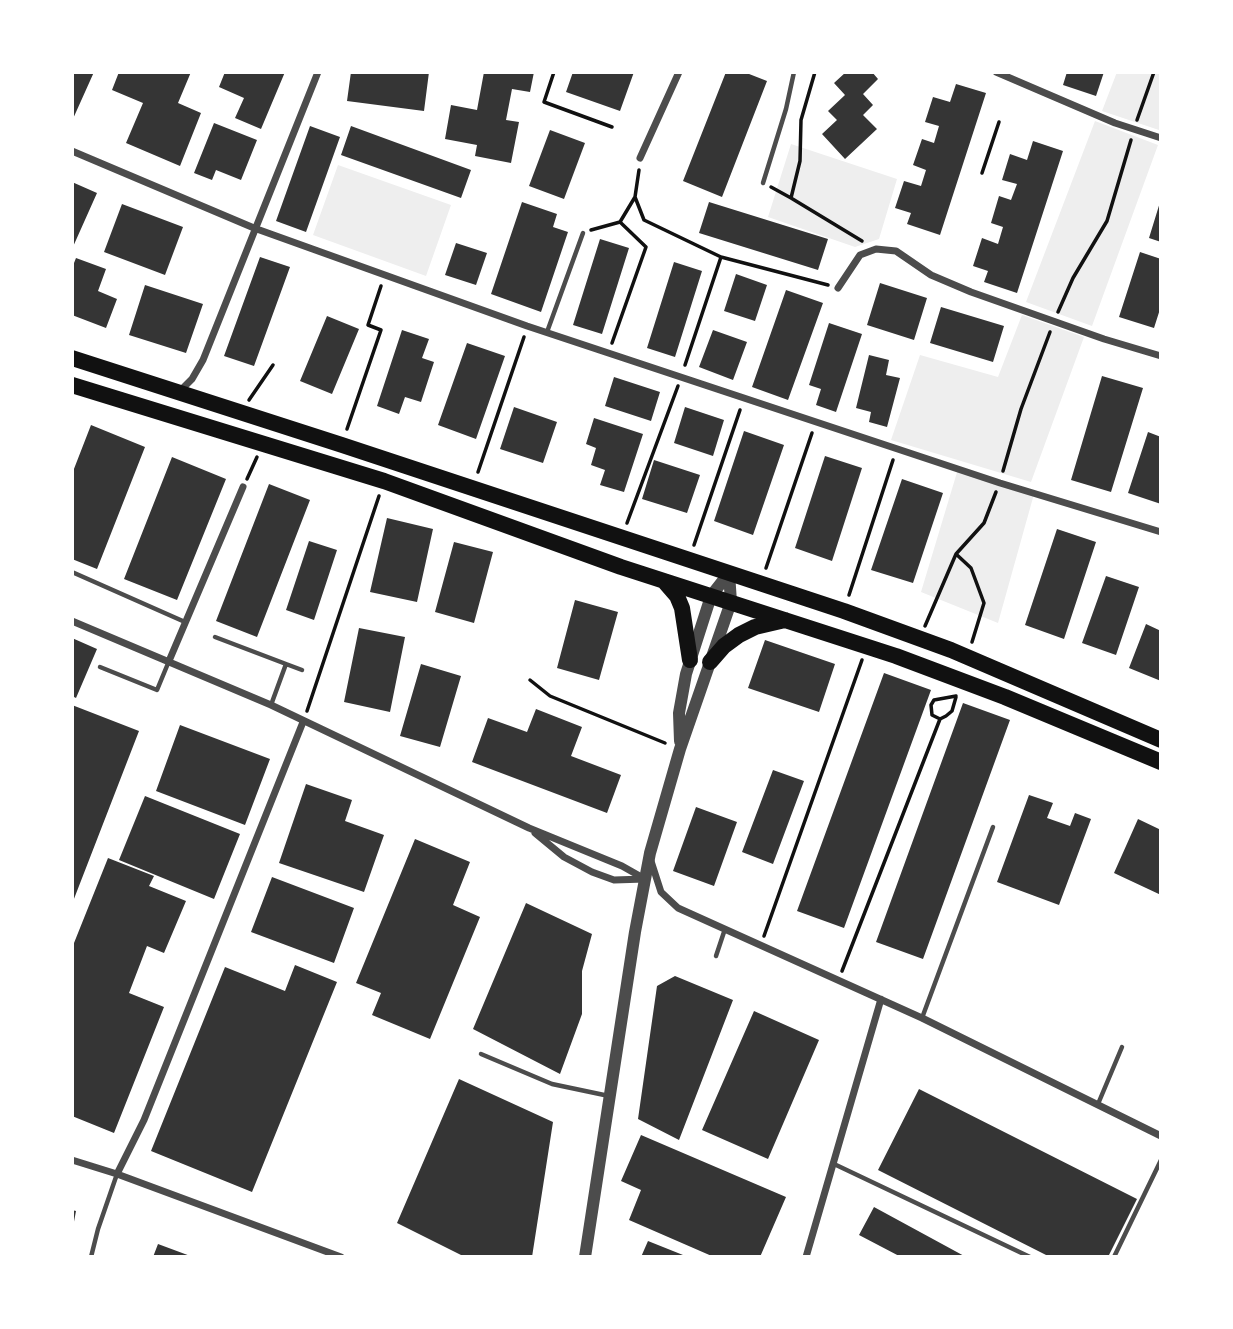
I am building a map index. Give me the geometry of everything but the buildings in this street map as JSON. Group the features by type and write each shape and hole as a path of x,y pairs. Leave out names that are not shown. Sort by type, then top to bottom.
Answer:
{"highway":[{"path":"72,358 844,611 920,638 1161,740"},
{"path":"72,384 384,481 664,581 867,646 1005,697 1161,762"},
{"path":"664,581 677,596 682,608 690,660"},
{"path":"710,662 724,646 743,632 788,620"}],"street":[{"path":"178,393 192,379 203,360 318,72"},
{"path":"640,158 679,72"},
{"path":"996,72 1134,130 1161,138"},
{"path":"72,151 254,228 547,333 1000,483 1161,532"},
{"path":"838,288 860,255 876,249 896,251 931,275 971,292 1161,356"},
{"path":"169,661 243,487"},
{"path":"680,749 681,699 690,660 711,596 729,573"},
{"path":"585,1257 650,853 680,749 731,603 729,573"},
{"path":"72,621 271,705 529,828 615,863 645,879"},
{"path":"117,1174 144,1120 303,722"},
{"path":"529,828 564,857 592,872 614,880 645,879"},
{"path":"650,853 654,876 667,900 692,916 922,1018 1161,1136"},
{"path":"806,1257 881,999"},
{"path":"72,1160 341,1257"}],"lane":[{"path":"763,183 786,109 794,72"},
{"path":"547,333 583,233"},
{"path":"72,572 185,622"},
{"path":"215,637 302,670"},
{"path":"100,667 157,690 169,661"},
{"path":"271,705 286,664"},
{"path":"922,1018 993,827"},
{"path":"716,956 725,929"},
{"path":"1098,1104 1122,1047"},
{"path":"481,1054 552,1084 611,1097"},
{"path":"1114,1257 1161,1160"},
{"path":"833,1163 1030,1257"},
{"path":"91,1257 101,1218 117,1174"}],"path":[{"path":"554,72 544,102 612,127"},
{"path":"791,198 800,161 801,120 814,73 804,72"},
{"path":"920,638 956,554 984,523 1000,483 1021,409 1054,320 1077,269 1107,221 1154,72"},
{"path":"982,173 999,122"},
{"path":"583,233 620,222 635,197 640,158"},
{"path":"763,183 876,249"},
{"path":"635,197 644,220 721,257 818,282"},
{"path":"608,354 646,247 620,222"},
{"path":"621,538 681,379 721,257"},
{"path":"342,445 382,330 368,325 385,275"},
{"path":"473,488 527,326"},
{"path":"240,413 273,365"},
{"path":"689,560 743,399"},
{"path":"761,583 816,423"},
{"path":"243,487 263,442"},
{"path":"844,611 896,449"},
{"path":"303,722 384,481"},
{"path":"956,554 971,568 984,603"},
{"path":"770,920 867,646"},
{"path":"530,681 550,696 680,749"},
{"path":"847,959 940,719"}],"shaded area":[{"path":"1117,72 1161,72 1159,130 1102,111"},
{"path":"1095,121 1158,145 1092,326 1026,302"},
{"path":"791,144 897,179 879,239 855,247 768,217"},
{"path":"338,165 451,205 426,276 313,235"},
{"path":"1022,315 1084,337 1031,482 891,440 920,355 998,377"},
{"path":"958,469 1034,494 998,623 921,592"}]}
